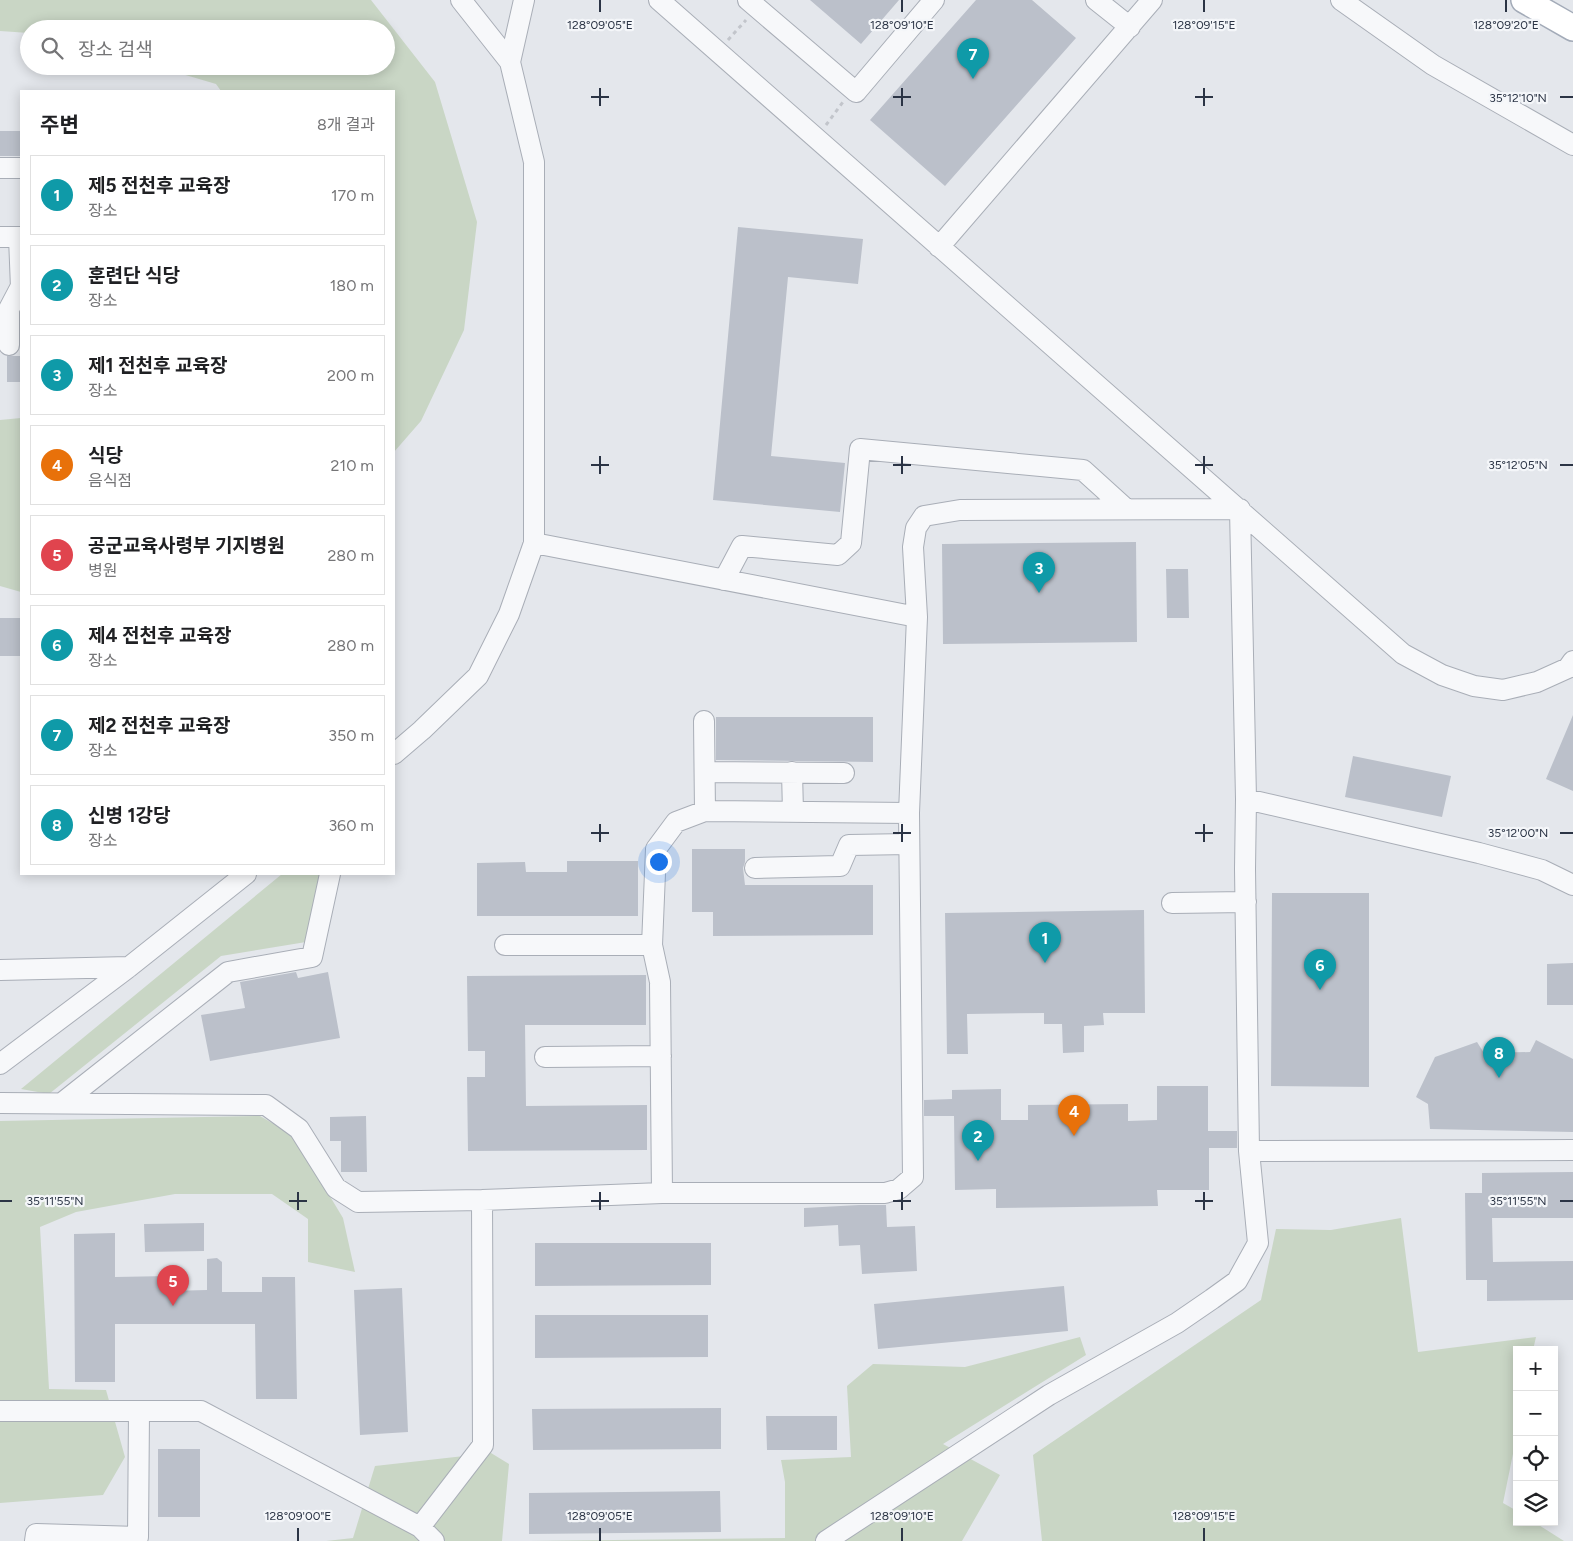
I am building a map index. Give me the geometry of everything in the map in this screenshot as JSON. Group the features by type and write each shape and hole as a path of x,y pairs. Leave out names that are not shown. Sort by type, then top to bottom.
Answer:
{"main road":[{"path":"1524,0 1573,28"}],"street":[{"path":"395,753 478,676 509,614 534,543 534,162 510,62 461,0"},
{"path":"510,62 524,0"},
{"path":"659,0 1403,654 1442,675 1474,686 1503,690 1537,682 1568,668 1573,661"},
{"path":"753,4 856,92 934,0"},
{"path":"1096,0 1130,27"},
{"path":"939,247 1152,0"},
{"path":"1341,0 1433,65 1573,145"},
{"path":"0,168 20,168"},
{"path":"13,237 20,282"},
{"path":"10,345 9,309 20,290"},
{"path":"724,580 742,546 838,555 851,544 860,449 1083,470 1126,509"},
{"path":"0,1103 266,1105 299,1129 336,1188 358,1202 482,1200 662,1193 885,1193 899,1189 913,1177 909,813 918,617 913,547 916,528 924,516 960,510 1240,509"},
{"path":"826,1541 1049,1395 1177,1322 1237,1282 1258,1243 1249,1151 1246,799 1240,509"},
{"path":"534,543 918,617"},
{"path":"704,721 705,811"},
{"path":"705,772 844,773"},
{"path":"792,772 793,812"},
{"path":"1246,799 1479,853 1542,870 1573,884"},
{"path":"662,1193 660,982 652,945 656,849 676,822 705,811 909,813"},
{"path":"755,868 840,866 849,845 909,844"},
{"path":"0,1064 130,966 245,875"},
{"path":"62,1104 228,972 312,957 330,875"},
{"path":"1172,903 1246,902"},
{"path":"504,945 652,945"},
{"path":"0,970 130,966"},
{"path":"544,1057 661,1056"},
{"path":"1249,1151 1573,1150"},
{"path":"420,1527 483,1445 482,1200"},
{"path":"0,1411 202,1411 420,1527 434,1541"},
{"path":"35,1541 36,1534 138,1536 139,1412"}],"path":[{"path":"718,52 753,4"},
{"path":"816,137 853,89"}],"green space":[{"path":"0,0 371,0 387,20 20,20 20,32 0,31"},
{"path":"395,31 435,82 477,222 464,330 421,421 395,451 395,90 220,90 216,84 186,75 395,75"},
{"path":"20,418 20,592 0,586 0,420"},
{"path":"281,875 323,875 306,942 221,956 49,1094 21,1089"},
{"path":"260,1116 293,1135 343,1218 355,1272 308,1262 308,1219 272,1194 175,1194 76,1212 40,1227 49,1389 106,1390 125,1457 103,1495 0,1503 0,1121"},
{"path":"1401,1218 1418,1352 1536,1337 1534,1346 1513,1346 1513,1454 1503,1503 1513,1509 1513,1526 1540,1526 1564,1541 1042,1541 1033,1455 1261,1300 1276,1229 1331,1230"},
{"path":"1080,1337 1086,1355 943,1444 1000,1475 962,1541 529,1541 785,1538 785,1482 781,1460 851,1457 847,1386 873,1364 965,1367"},
{"path":"491,1453 509,1464 502,1541 326,1541 353,1538 375,1466"}],"building":[{"path":"810,0 899,0 861,44"},
{"path":"976,0 1032,0 1076,38 945,186 870,120"},
{"path":"0,131 20,131 20,156 0,156"},
{"path":"738,227 863,239 858,284 788,277 771,456 845,463 840,512 713,500"},
{"path":"7,356 20,356 20,382 7,382"},
{"path":"1136,542 1137,642 943,644 942,544"},
{"path":"1166,569 1188,569 1189,618 1167,618"},
{"path":"0,618 20,618 20,656 0,656"},
{"path":"1573,715 1573,791 1546,779"},
{"path":"716,717 873,717 873,762 716,760"},
{"path":"1353,756 1451,776 1442,817 1345,797"},
{"path":"692,849 745,849 743,868 745,885 873,885 873,935 713,936 713,912 692,912"},
{"path":"567,861 638,861 638,916 477,916 477,863 525,862 526,872 567,872"},
{"path":"1272,893 1369,893 1369,1087 1271,1086"},
{"path":"1144,910 1145,1013 1103,1013 1104,1025 1084,1026 1084,1052 1063,1053 1062,1024 1044,1024 1044,1013 967,1014 968,1054 947,1054 945,913"},
{"path":"1573,963 1573,1005 1547,1005 1547,964"},
{"path":"296,972 298,978 328,972 340,1038 210,1061 201,1015 245,1008 240,982"},
{"path":"646,975 646,1025 525,1025 526,1106 647,1105 647,1150 468,1151 467,1077 485,1077 485,1051 468,1051 467,976"},
{"path":"1536,1040 1573,1059 1573,1132 1430,1129 1428,1104 1416,1097 1435,1057 1477,1042 1484,1053 1530,1052"},
{"path":"1157,1086 1208,1086 1208,1131 1237,1131 1237,1148 1209,1148 1209,1190 1157,1190 1158,1206 996,1208 996,1189 955,1190 954,1116 924,1116 924,1100 952,1099 952,1090 1001,1089 1001,1120 1028,1120 1028,1105 1128,1104 1128,1121 1157,1120"},
{"path":"366,1116 367,1172 341,1172 341,1141 330,1141 330,1117"},
{"path":"1573,1172 1573,1218 1492,1218 1493,1262 1573,1261 1573,1300 1487,1301 1487,1280 1466,1280 1465,1193 1482,1193 1482,1173"},
{"path":"886,1205 887,1227 915,1226 917,1271 862,1274 860,1245 839,1246 838,1225 804,1227 804,1208"},
{"path":"204,1223 204,1251 145,1252 144,1224"},
{"path":"115,1233 115,1277 169,1276 169,1291 207,1290 207,1259 217,1258 222,1262 222,1292 262,1292 262,1277 295,1277 297,1399 256,1399 255,1324 115,1324 115,1382 75,1382 74,1234"},
{"path":"535,1243 711,1243 711,1285 535,1286"},
{"path":"1064,1286 1068,1331 878,1349 874,1304"},
{"path":"402,1288 408,1432 360,1435 354,1290"},
{"path":"535,1315 708,1315 708,1357 535,1358"},
{"path":"721,1408 721,1449 533,1450 532,1409"},
{"path":"766,1416 837,1416 837,1450 767,1450"},
{"path":"158,1449 200,1449 200,1517 158,1517"},
{"path":"720,1491 721,1532 529,1534 529,1493"}],"place":[{"name":"제2 전천후 교육장","path":"973,79"},
{"name":"제1 전천후 교육장","path":"1039,593"},
{"name":"제5 전천후 교육장","path":"1045,963"},
{"name":"제4 전천후 교육장","path":"1320,990"},
{"name":"신병 1강당","path":"1499,1078"},
{"name":"식당","path":"1074,1136"},
{"name":"훈련단 식당","path":"978,1161"},
{"name":"공군교육사령부 기지병원","path":"173,1306"}]}
